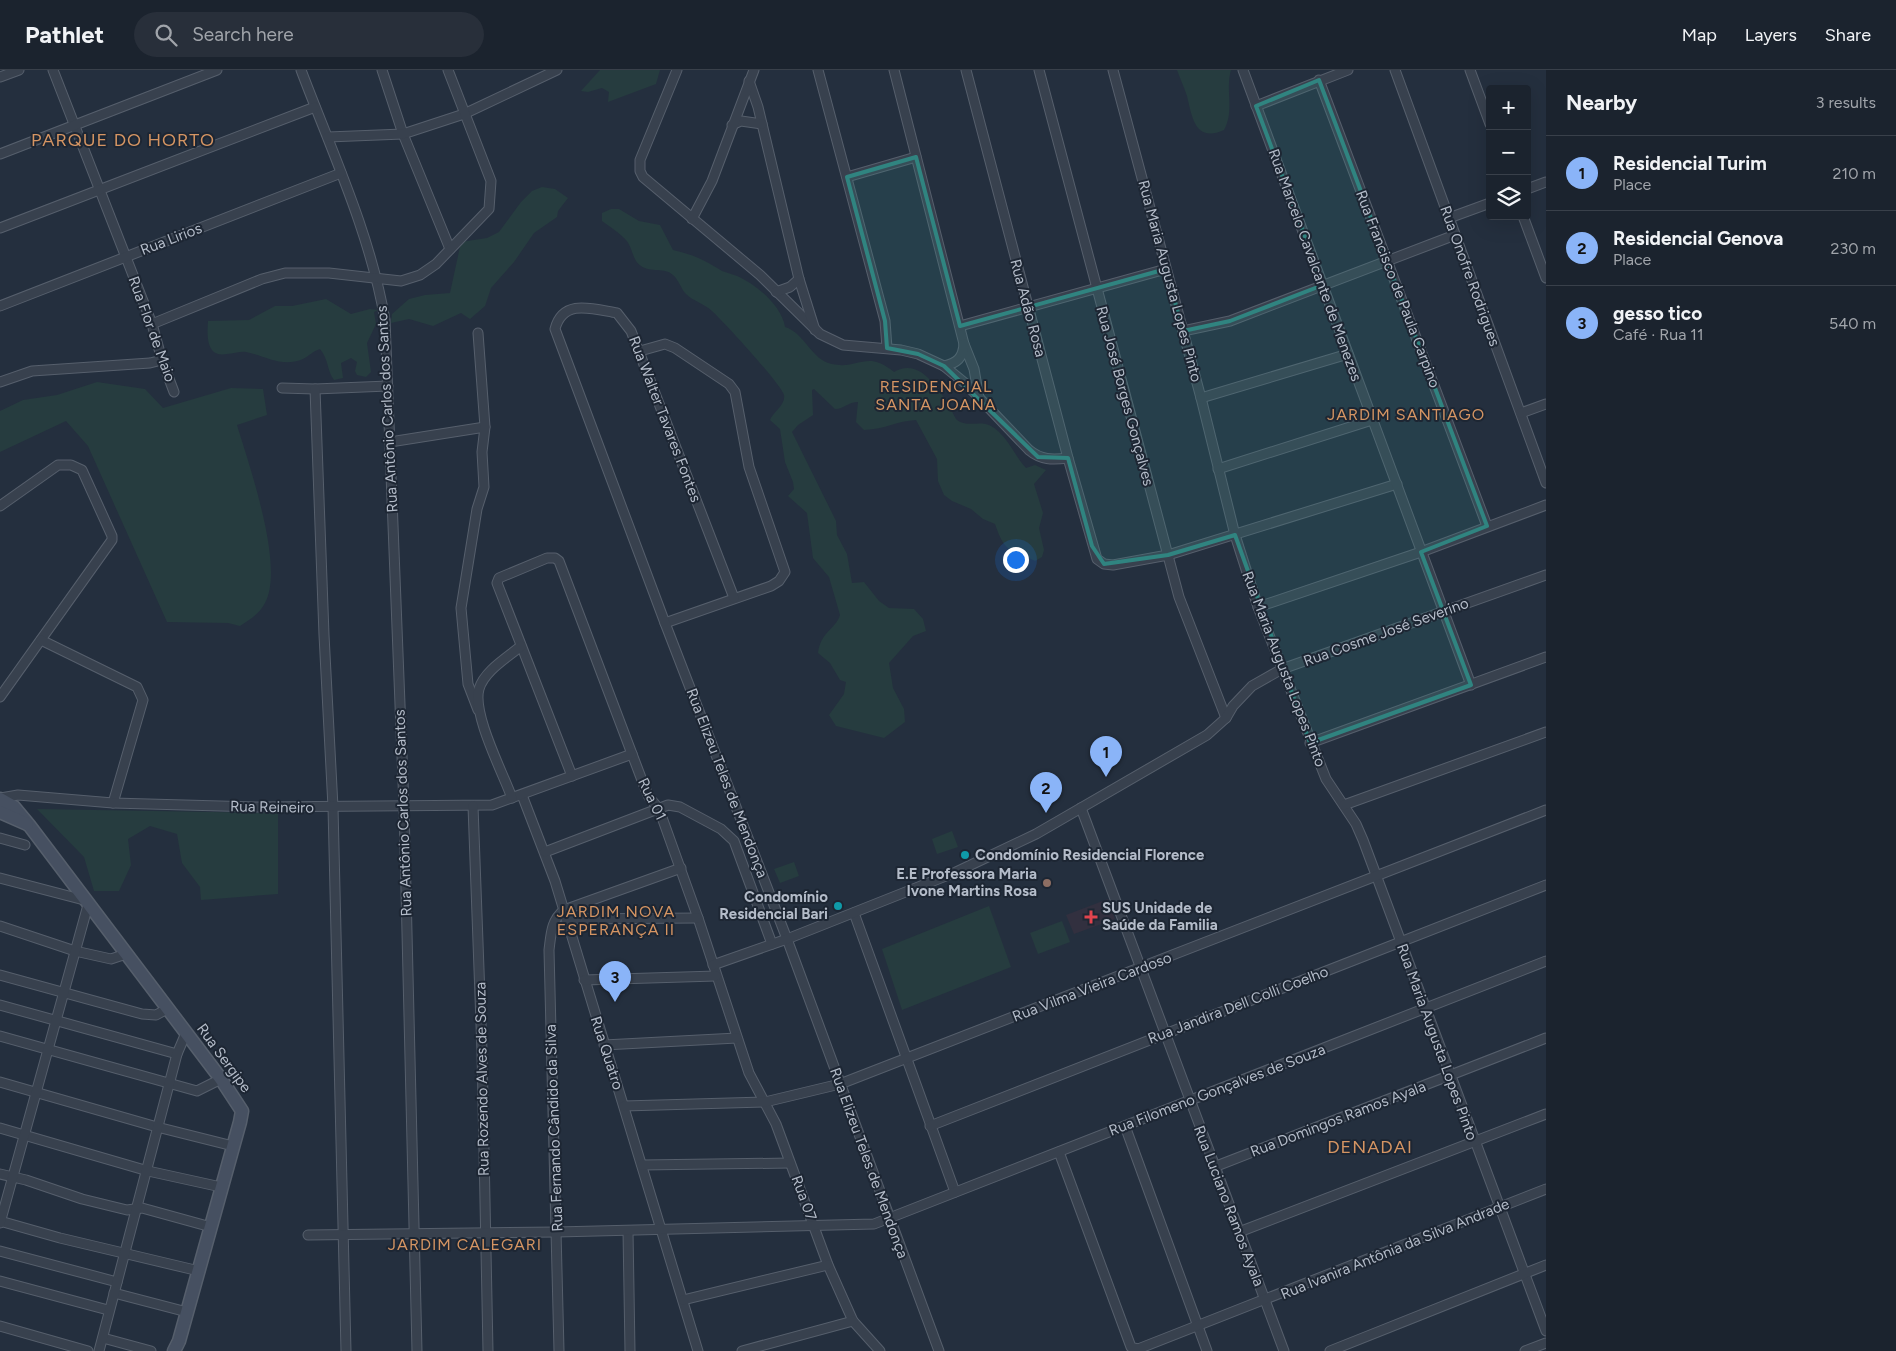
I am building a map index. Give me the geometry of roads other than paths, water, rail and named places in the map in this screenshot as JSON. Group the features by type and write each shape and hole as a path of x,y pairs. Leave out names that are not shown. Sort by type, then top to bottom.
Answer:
{"street":[{"path":"0,77 19,70"},
{"name":"Rua Flor de Maio","path":"53,70 152,324 162,360 174,392"},
{"path":"0,154 217,70"},
{"name":"Rua Antônio Carlos dos Santos","path":"301,70 342,173 376,276 385,320 404,807 416,1234 417,1351"},
{"path":"382,70 402,134 450,249"},
{"path":"152,324 262,279 285,273 329,272 376,276 401,281 420,275 436,264 488,209 492,196 492,181 448,70"},
{"path":"328,136 402,134 464,114 557,70"},
{"path":"678,70 640,160 640,170 648,182 776,292 815,330 843,344 887,348 918,354 944,366 1038,457 1054,460 1068,458"},
{"path":"692,219 712,181 754,70"},
{"path":"818,70 886,326 887,348"},
{"path":"894,70 964,344 974,369 979,398"},
{"name":"Rua Adão Rosa","path":"966,70 1068,458 1097,559 1104,564 1113,565 1168,555"},
{"name":"Rua José Borges Gonçalves","path":"1039,70 1095,289 1168,555 1190,630 1226,718"},
{"name":"Rua Maria Augusta Lopes Pinto","path":"1113,70 1201,398 1235,535 1258,607 1310,743 1326,779 1356,824 1546,1330"},
{"name":"Rua Marcelo Cavalcante de Menezes","path":"1243,70 1471,685"},
{"path":"1256,106 1348,70"},
{"name":"Rua Onofre Rodrigues","path":"1395,70 1546,483"},
{"path":"1470,70 1486,113"},
{"name":"Rua Francisco de Paula Carpino","path":"1319,80 1487,526"},
{"path":"749,81 762,124 799,279 815,330"},
{"path":"0,228 315,107"},
{"path":"732,125 741,121 762,124"},
{"path":"847,177 916,158"},
{"name":"Rua Lirios","path":"0,306 342,173"},
{"path":"1531,188 1546,182"},
{"path":"1449,218 1486,204"},
{"path":"1524,220 1546,278"},
{"path":"1183,331 1230,321 1455,235"},
{"path":"960,326 1166,269"},
{"path":"776,292 790,287 799,279"},
{"name":"Rua Walter Tavares Fontes","path":"555,329 560,316 572,308 581,307 617,312 631,331 640,350 734,598"},
{"name":"Rua Elizeu Teles de Mendonça","path":"555,329 664,623 787,939 939,1351"},
{"name":"Rua Quatro","path":"478,333 485,427 482,452 484,486 477,509 462,596 468,684 517,796 545,852 698,1351"},
{"path":"640,350 665,344 675,348 729,384 735,392 749,467 785,572 779,582 771,586 664,623"},
{"path":"944,366 954,364 962,357 964,344"},
{"path":"1201,398 1348,354"},
{"path":"0,382 32,371 150,363 162,360"},
{"path":"282,388 315,389 388,386"},
{"path":"315,389 324,644 333,807 345,1236 346,1351"},
{"path":"1521,413 1546,404"},
{"path":"1218,469 1372,420"},
{"path":"390,442 485,427"},
{"path":"0,506 58,465 71,465 82,470 111,530 112,540 0,697"},
{"path":"1168,555 1397,484"},
{"path":"1258,607 1421,552 1546,505"},
{"name":"Rua 01","path":"521,646 497,583 499,578 547,558 555,558 559,561 649,797 659,809 681,868 737,1038"},
{"name":"Rua Cosme José Severino","path":"713,965 787,939 956,872 1036,834 1206,735 1226,718 1233,706 1252,686 1282,669 1546,575"},
{"path":"42,640 137,687 142,693 143,700 113,803"},
{"path":"478,710 479,689 487,676 521,646 572,776"},
{"path":"1310,743 1546,657"},
{"path":"1344,805 1546,732"},
{"name":"Rua Reineiro","path":"0,799 18,795 30,798 113,803 333,807 492,805 632,754"},
{"path":"0,799 5,814 30,798"},
{"path":"545,852 668,805 680,807 728,834 734,842 772,944"},
{"name":"Rua Rozendo Alves de Souza","path":"473,806 482,1051 488,1351"},
{"name":"Rua Luciano Ramos Ayala","path":"1081,808 1284,1351"},
{"name":"Rua Vilma Vieira Cardoso","path":"624,1106 765,1102 840,1084 1546,810"},
{"name":"Rua Sergipe","path":"5,814 29,824 86,902 221,1078 242,1111 199,1271 179,1341 174,1351"},
{"path":"0,838 25,845"},
{"path":"564,910 681,868"},
{"path":"0,878 86,902 64,992 0,1222 199,1271"},
{"name":"Rua Jandira Dell Colli Coelho","path":"930,1126 1546,885"},
{"name":"Rua Fernando Cândido da Silva","path":"559,1351 549,950 552,926 557,916 564,910"},
{"path":"854,913 954,1192"},
{"path":"566,920 698,918"},
{"path":"0,926 75,951 111,959 126,954"},
{"name":"Rua Filomeno Gonçalves de Souza","path":"308,1235 628,1231 660,1228 874,1224 1546,961"},
{"path":"0,975 142,1014 156,1016 167,1009"},
{"path":"584,980 716,976"},
{"path":"0,1005 177,1054"},
{"path":"99,1351 108,1310 148,1171 177,1054 186,1033"},
{"path":"0,1036 197,1091 221,1078"},
{"path":"604,1045 737,1038"},
{"name":"Rua 07","path":"737,1038 749,1073 776,1124 828,1265 853,1321 880,1351"},
{"name":"Rua Domingos Ramos Ayala","path":"1214,1167 1546,1038"},
{"path":"0,1082 158,1127 233,1146"},
{"path":"1239,1232 1546,1114"},
{"path":"1125,1126 1207,1351"},
{"path":"0,1128 148,1171 221,1187"},
{"name":"Rua Ivanira Antônia da Silva Andrade","path":"1058,1152 1131,1347 1138,1349 1199,1327 1546,1189"},
{"path":"642,1165 790,1163"},
{"path":"0,1174 82,1198 136,1210 142,1208 211,1227"},
{"path":"628,1231 630,1351"},
{"path":"0,1251 117,1282"},
{"path":"683,1300 828,1265"},
{"path":"1330,1351 1546,1265"},
{"path":"0,1281 108,1310"},
{"path":"114,1293 187,1312"},
{"path":"742,1351 853,1321"},
{"path":"0,1326 88,1351"},
{"path":"103,1338 152,1351"},
{"path":"1525,1351 1546,1342"}],"place":[{"name":"Residencial Turim","path":"1106,777"},
{"name":"Residencial Genova","path":"1046,813"},
{"name":"Condomínio Residencial Florence","path":"965,855"},
{"name":"E.E Professora Maria Ivone Martins Rosa","path":"1047,883"},
{"name":"Condomínio Residencial Bari","path":"838,906"},
{"name":"SUS Unidade de Saúde da Familia","path":"1091,917"},
{"name":"gesso tico","path":"615,1002"}],"district":[{"name":"PARQUE DO HORTO","path":"123,140"},
{"name":"RESIDENCIAL SANTA JOANA","path":"936,395"},
{"name":"JARDIM SANTIAGO","path":"1406,414"},
{"name":"JARDIM NOVA ESPERANÇA II","path":"616,920"},
{"name":"DENADAI","path":"1370,1147"},
{"name":"JARDIM CALEGARI","path":"465,1244"}]}
